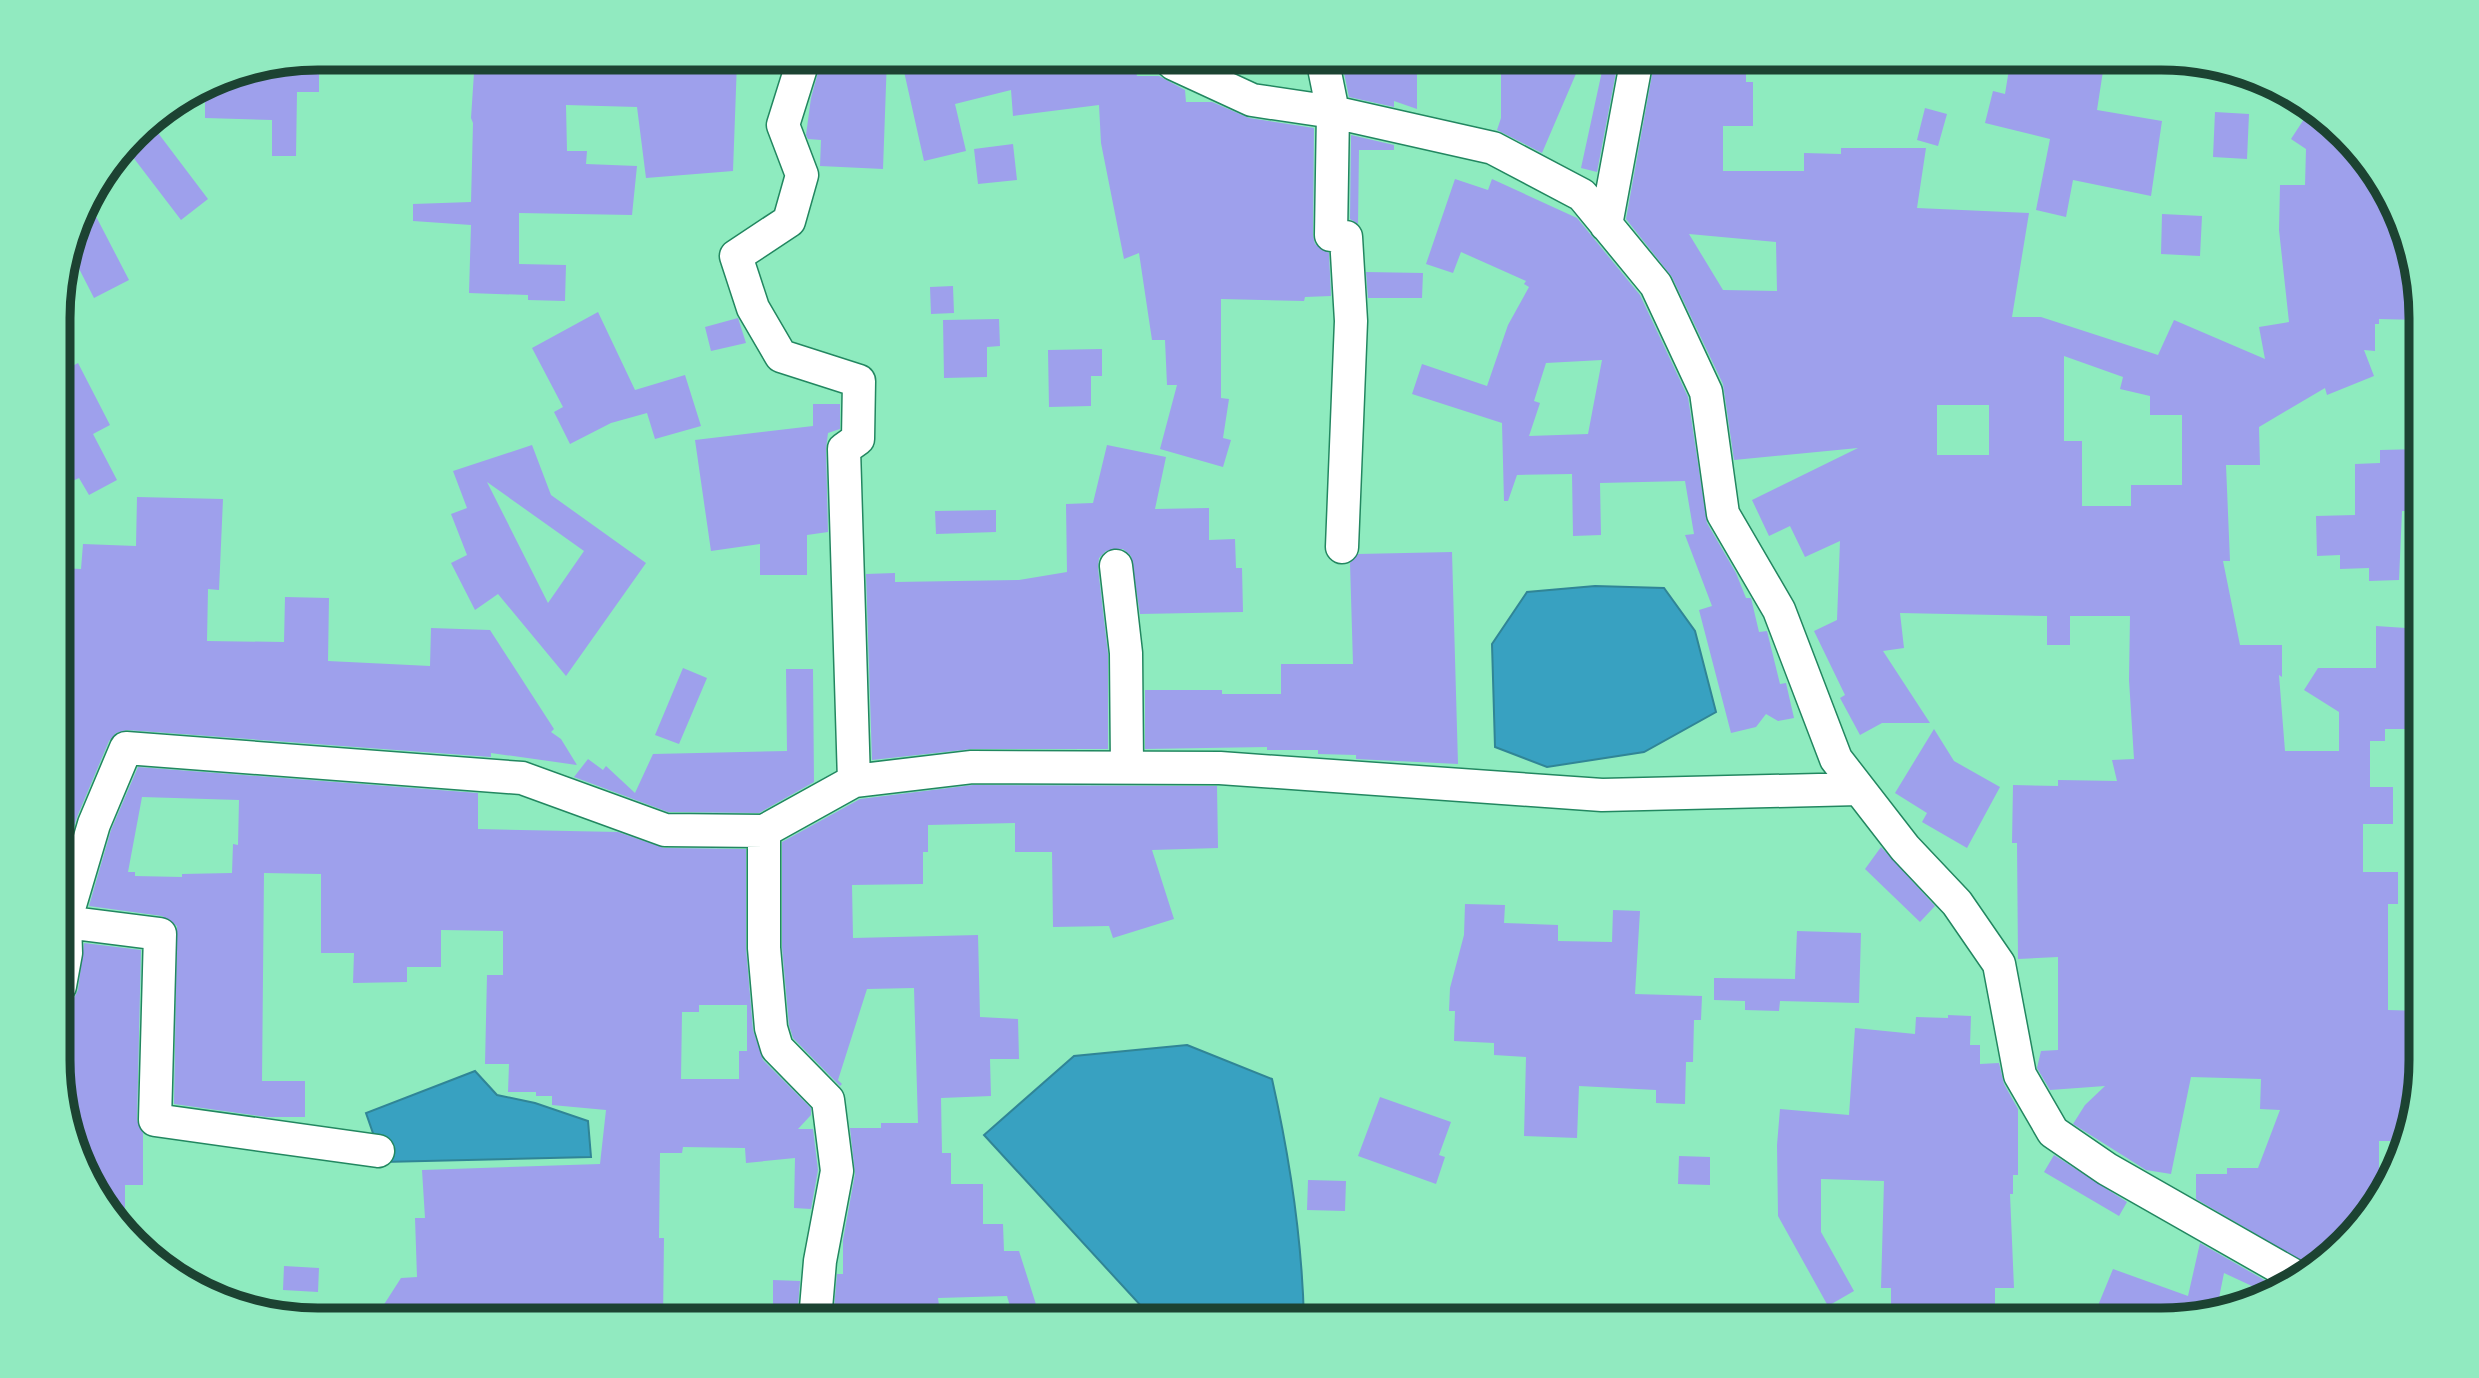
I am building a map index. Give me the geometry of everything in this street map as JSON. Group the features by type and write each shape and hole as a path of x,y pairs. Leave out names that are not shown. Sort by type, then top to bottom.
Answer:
{"street":[{"path":"800,70 783,125 802,174 789,221 736,256 753,308 781,356 859,380 858,439 844,449 854,781"},
{"path":"1187,70 1252,100 1333,112 1493,148 1582,195 1656,285 1706,392 1723,514 1779,610 1836,759 1905,849 1957,903 1999,964 2020,1075 2053,1132 2107,1169 2289,1273"},
{"path":"1324,70 1333,112 1331,235 1346,237 1351,321 1342,547"},
{"path":"1606,225 1635,70"},
{"path":"1116,566 1126,653 1128,766"},
{"path":"70,898 94,824 126,748 522,778 665,830 764,831 854,781 972,767 1220,768 1602,795 1859,789"},
{"path":"764,831 764,948 771,1028 777,1048 828,1100 837,1171 820,1261 816,1308"},
{"path":"70,923 160,934 155,1119 378,1151"}],"water":[{"path":"1595,586 1664,588 1695,631 1716,712 1644,752 1547,767 1495,747 1492,644 1527,592"},
{"path":"1187,1045 1272,1079 1294,1199 1303,1308 1143,1308 984,1135 1074,1056"},
{"path":"475,1071 497,1095 535,1103 588,1121 591,1157 383,1162 366,1113"}],"building":[{"path":"319,70 319,92 297,92 296,156 272,156 272,120 205,118 205,98 223,89 269,75"},
{"path":"474,70 737,70 733,171 646,178 637,107 566,105 567,151 587,151 586,164 637,166 632,215 519,213 519,264 566,265 565,301 528,300 528,295 469,293 471,225 413,221 413,204 471,202"},
{"path":"819,70 887,70 883,169 820,166 821,140 808,139 806,135 811,98"},
{"path":"904,70 1136,70 1137,76 1159,76 1185,90 1186,102 1212,102 1249,118 1314,128 1313,235 1315,244 1329,253 1331,296 1305,297 1304,301 1221,299 1221,398 1229,399 1223,438 1231,440 1223,467 1160,449 1177,385 1167,385 1165,340 1152,340 1139,253 1124,259 1101,143 1099,105 1013,116 1011,90 955,104 966,151 924,161"},
{"path":"1343,70 1417,70 1417,109 1394,101 1394,107 1349,97"},
{"path":"1501,70 1578,70 1542,153 1497,130 1501,118"},
{"path":"1602,70 1616,70 1597,172 1581,168"},
{"path":"1653,70 1746,70 1746,82 1753,82 1753,126 1723,126 1723,171 1804,171 1804,153 1841,154 1841,148 1926,148 1917,208 2029,213 2012,317 2041,317 2158,355 2174,320 2265,359 2259,327 2289,322 2279,230 2280,185 2305,185 2306,149 2291,139 2306,117 2348,154 2376,194 2401,254 2407,285 2408,320 2379,319 2379,324 2375,324 2375,351 2364,350 2374,376 2327,395 2325,388 2259,427 2260,465 2226,465 2230,561 2223,561 2240,645 2282,645 2282,677 2279,675 2285,751 2339,751 2339,712 2304,690 2318,668 2376,668 2376,626 2408,628 2409,729 2385,729 2385,741 2370,741 2370,787 2393,787 2393,824 2363,824 2363,872 2398,872 2398,904 2388,904 2388,1010 2409,1011 2407,1093 2396,1141 2379,1141 2379,1178 2376,1184 2348,1224 2325,1247 2304,1262 2196,1199 2196,1174 2227,1174 2227,1168 2258,1168 2280,1110 2260,1109 2261,1079 2191,1077 2171,1174 2146,1170 2073,1124 2085,1105 2105,1086 2050,1090 2037,1068 2041,1051 2058,1050 2058,957 2018,959 2017,843 2012,843 2013,785 2058,786 2058,780 2117,781 2112,760 2134,759 2129,680 2130,616 2070,616 2070,645 2047,645 2047,616 1900,613 1904,648 1883,651 1930,723 1882,723 1860,735 1840,698 1845,695 1814,631 1837,620 1840,541 1805,557 1790,526 1769,536 1752,500 1858,448 1734,460 1723,384 1672,277 1626,219","holes":["1689,234 1776,242 1777,291 1723,290","2064,356 2123,377 2120,389 2150,396 2150,415 2182,415 2182,485 2131,485 2131,506 2082,506 2082,441 2064,441","1937,405 1989,405 1989,455 1937,455"]},
{"path":"2009,70 2103,70 2097,110 2162,121 2151,196 2073,180 2066,217 2036,210 2050,139 1985,123 1993,91 2005,94"},
{"path":"1925,108 1947,114 1938,146 1917,140"},
{"path":"2215,112 2249,114 2247,159 2213,157"},
{"path":"156,130 208,199 181,220 131,154"},
{"path":"1351,135 1394,145 1394,150 1359,150 1358,224 1350,219"},
{"path":"1013,144 1017,180 978,184 974,149"},
{"path":"1455,179 1488,190 1492,179 1577,218 1640,295 1688,397 1707,523 1736,573 1746,598 1751,598 1759,632 1767,631 1780,684 1786,683 1794,718 1778,721 1766,714 1756,727 1731,733 1699,610 1712,606 1685,535 1694,534 1685,481 1600,483 1601,535 1573,536 1572,474 1517,475 1508,501 1504,501 1502,423 1412,394 1422,364 1487,386 1508,325 1529,287 1524,284 1526,281 1461,252 1453,273 1426,264","holes":["1602,360 1588,434 1529,436 1540,403 1534,401 1546,363"]},
{"path":"94,212 129,280 94,298 76,263"},
{"path":"2162,214 2202,216 2200,256 2161,254"},
{"path":"1366,272 1423,273 1422,298 1368,298"},
{"path":"953,286 954,313 931,314 930,287"},
{"path":"598,312 635,390 685,375 701,426 655,439 647,413 611,423 570,444 554,412 563,407 532,348"},
{"path":"738,318 746,343 711,351 705,327"},
{"path":"999,319 1000,346 987,347 987,377 944,378 943,320"},
{"path":"1102,349 1102,376 1091,376 1091,406 1049,407 1048,350"},
{"path":"78,363 110,425 93,434 117,480 89,495 79,478 70,482 70,367"},
{"path":"813,404 840,404 840,429 828,433 826,449 828,532 807,535 807,575 760,575 760,544 711,551 695,440 813,426"},
{"path":"532,445 551,495 646,563 566,676 498,594 475,610 451,563 467,555 451,514 467,508 453,471","holes":["487,482 584,551 548,603"]},
{"path":"1107,445 1166,457 1155,509 1209,508 1209,540 1235,539 1236,568 1242,568 1243,612 1140,614 1131,556 1123,549 1106,551 1099,558 1098,568 1108,654 1108,749 972,749 872,760 866,574 895,573 895,582 1019,580 1067,572 1066,504 1093,503"},
{"path":"2408,449 2408,511 2402,511 2399,580 2369,581 2369,568 2340,569 2340,555 2317,556 2316,516 2355,515 2355,464 2380,463 2380,450"},
{"path":"137,497 223,499 219,590 208,589 207,641 284,642 285,597 329,598 328,661 430,666 431,628 490,630 554,729 551,732 561,739 577,765 491,753 491,757 127,730 116,733 109,741 70,840 70,568 81,569 83,544 136,546"},
{"path":"996,510 996,532 936,534 935,511"},
{"path":"1452,552 1458,764 1356,759 1356,755 1318,754 1318,750 1267,750 1267,747 1145,749 1145,690 1222,690 1222,694 1281,694 1281,664 1353,664 1350,563 1358,554"},
{"path":"683,668 707,678 679,744 655,735"},
{"path":"786,669 813,669 814,782 759,813 668,812 574,777 588,759 603,770 606,766 635,793 653,754 787,751"},
{"path":"1934,729 1954,761 2000,787 1967,848 1922,822 1927,813 1895,793"},
{"path":"138,767 478,793 478,829 618,832 664,848 746,849 746,948 753,1030 763,1060 811,1108 811,1115 798,1129 813,1129 818,1170 811,1209 794,1208 795,1158 746,1163 745,1148 683,1147 682,1153 660,1153 659,1238 664,1238 663,1308 382,1308 401,1278 417,1277 415,1218 425,1218 422,1170 600,1164 606,1110 552,1105 552,1096 536,1096 536,1092 508,1092 509,1064 485,1064 487,975 503,975 503,931 441,930 441,967 407,967 407,982 353,983 354,953 321,953 321,874 264,873 262,1081 305,1081 305,1117 267,1117 174,1104 177,926 162,916 89,906 111,830","holes":["142,797 239,800 238,845 233,844 232,873 182,874 182,877 135,876 135,872 128,872","699,1005 747,1005 747,1051 739,1051 739,1079 681,1079 682,1012 699,1012"]},
{"path":"973,785 1217,786 1218,848 1152,850 1174,919 1113,938 1109,926 1053,927 1052,852 1015,852 1015,823 928,825 928,852 923,852 923,884 852,885 853,938 978,935 980,1017 1018,1019 1019,1059 990,1059 991,1096 941,1098 942,1153 951,1153 951,1184 983,1184 983,1224 1003,1224 1004,1251 1019,1251 1037,1308 1010,1308 1007,1296 938,1298 939,1308 834,1308 837,1274 843,1274 843,1240 855,1174 850,1128 881,1128 881,1123 918,1123 914,988 867,989 838,1080 842,1084 840,1086 793,1038 789,1025 782,947 782,842 860,799"},
{"path":"1881,847 1935,906 1920,922 1865,869"},
{"path":"1465,904 1505,905 1504,923 1558,925 1558,941 1612,942 1613,910 1640,911 1635,994 1702,996 1701,1020 1694,1020 1693,1062 1686,1062 1685,1104 1656,1103 1656,1090 1579,1086 1577,1138 1524,1136 1526,1057 1494,1055 1494,1043 1454,1041 1455,1011 1449,1011 1450,988 1464,935"},
{"path":"1797,931 1861,933 1859,1003 1780,1001 1779,1011 1745,1010 1745,1001 1714,1000 1714,978 1795,979"},
{"path":"84,943 141,950 137,1120 143,1133 143,1185 125,1185 125,1216 103,1184 78,1124 72,1093 70,1000 78,990"},
{"path":"1948,1015 1971,1016 1970,1045 1980,1045 1980,1064 1999,1063 2004,1084 2018,1109 2018,1175 2013,1175 2013,1194 2010,1194 2014,1288 1995,1288 1995,1308 1891,1308 1891,1288 1881,1288 1884,1181 1821,1179 1821,1232 1854,1291 1828,1306 1778,1216 1777,1145 1780,1109 1849,1115 1855,1028 1915,1034 1916,1017 1948,1018"},
{"path":"1380,1097 1451,1122 1439,1155 1445,1157 1436,1184 1358,1156"},
{"path":"2054,1155 2127,1202 2119,1216 2044,1172"},
{"path":"1679,1156 1710,1157 1710,1185 1678,1184"},
{"path":"1308,1180 1346,1181 1345,1211 1307,1210"},
{"path":"2200,1243 2269,1283 2257,1288 2224,1273 2218,1301 2161,1308 2097,1308 2113,1269 2188,1296"},
{"path":"284,1266 319,1268 318,1292 283,1290"},
{"path":"773,1280 800,1281 798,1308 773,1308"}]}
